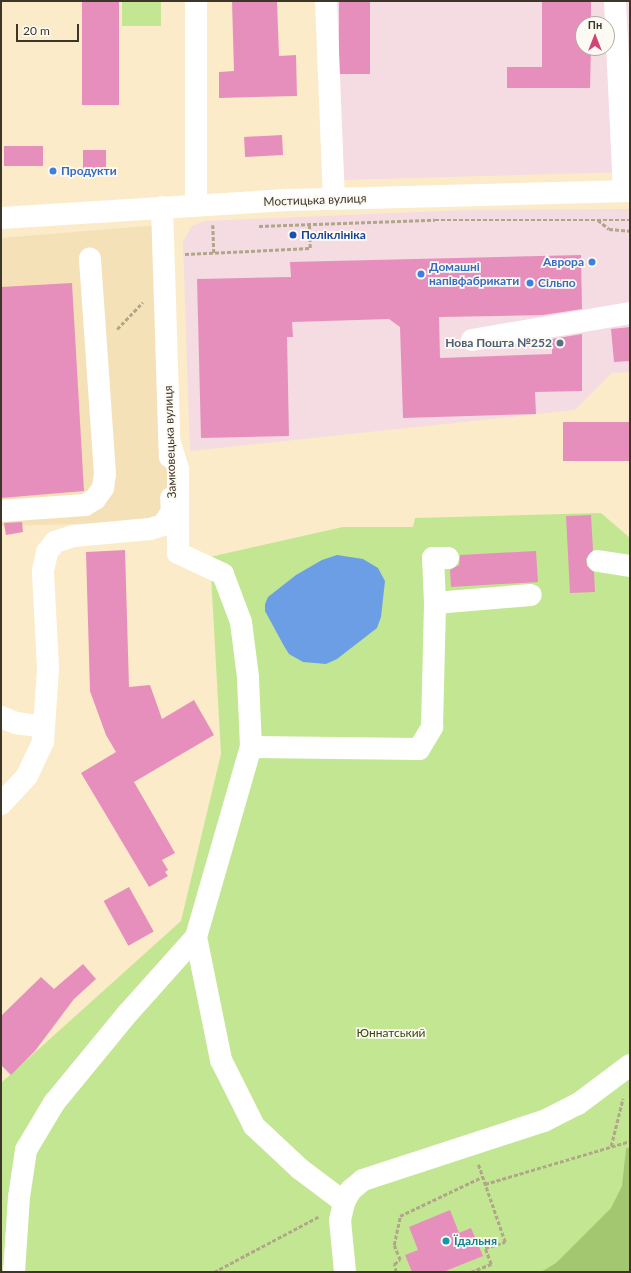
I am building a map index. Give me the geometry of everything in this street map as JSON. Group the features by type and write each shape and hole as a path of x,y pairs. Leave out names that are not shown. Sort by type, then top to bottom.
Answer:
{"street":[{"path":"196,1 196,204"},
{"path":"326,1 334,199"},
{"path":"615,1 627,191"},
{"name":"Мостицька вулиця","path":"1,218 196,204 627,191"},
{"name":"Замковецька вулиця","path":"1,804 27,776 38,757 44,727 48,668 43,571 47,552 55,542 74,536 150,529 163,525 172,511 162,207"},
{"path":"1,511 85,505 95,499 103,488 105,474 90,259"},
{"path":"472,340 630,313"},
{"path":"14,1272 19,1197 26,1150 54,1103 128,1013 196,937 251,747 248,677 241,622 222,574 178,553 178,469 170,443"},
{"path":"251,747 419,749 432,727 435,603 433,558 448,558"},
{"path":"598,561 630,566"},
{"path":"435,603 531,595"},
{"path":"1,717 16,723 44,727"},
{"path":"196,937 221,1060 254,1126 300,1169 344,1202"},
{"path":"345,1272 340,1220 344,1202 350,1190 363,1180 544,1122 578,1104 630,1065"}],"path":[{"path":"257,226 309,223 435,220 630,220"},
{"path":"598,220 608,229 630,231"},
{"path":"186,254 310,248 309,223"},
{"path":"213,228 220,227"},
{"path":"96,351 164,279"},
{"path":"610,1146 625,1090"},
{"path":"485,1184 630,1141"},
{"path":"396,1272 394,1264 400,1260 394,1245 400,1216 482,1177 504,1242 486,1248 491,1264 471,1272"},
{"path":"214,1272 344,1202"}],"shaded area":[{"path":"334,1 630,1 630,172 340,180"},
{"path":"630,209 630,372 612,373 575,410 190,451 183,241 192,226 205,221 466,210"},
{"path":"159,225 168,513 153,522 1,526 1,238"}],"green space":[{"path":"122,1 161,1 161,26 122,26"},
{"name":"Юннатський","path":"601,513 630,538 630,1272 1,1272 1,1083 181,921 221,754 210,557 343,527 413,527 415,518"},
{"path":"630,1147 630,1272 541,1272 556,1263 611,1208 622,1186 626,1149"}],"water":[{"path":"337,555 363,559 378,568 385,581 381,617 377,628 337,659 326,664 303,662 289,654 265,611 265,604 268,597 296,575 322,560"}],"building":[{"path":"82,1 119,1 119,105 82,105"},
{"path":"232,1 277,1 279,56 296,55 297,96 219,98 219,72 234,71"},
{"path":"339,1 370,1 370,74 339,74"},
{"path":"542,1 591,1 591,16 575,16 575,56 591,56 590,88 507,88 507,67 542,67"},
{"path":"282,135 283,155 245,157 244,137"},
{"path":"4,146 43,146 43,166 4,166"},
{"path":"83,150 106,150 106,169 83,169"},
{"path":"581,255 582,309 543,315 439,317 440,358 552,354 552,339 582,334 582,391 535,392 536,414 403,418 400,327 389,319 292,322 293,337 287,337 289,436 201,438 197,279 291,277 290,262"},
{"path":"72,283 84,491 1,498 1,287"},
{"path":"630,327 630,361 614,362 611,329"},
{"path":"563,422 630,422 630,461 563,461"},
{"path":"591,515 593,550 586,559 587,566 594,572 595,592 570,593 566,516"},
{"path":"22,522 23,532 6,535 4,523"},
{"path":"125,550 129,687 150,685 162,719 194,700 214,735 134,782 175,853 162,860 168,870 165,872 168,876 149,887 81,773 116,752 106,735 90,691 86,552"},
{"path":"536,551 538,582 451,587 450,570 459,565 460,555"},
{"path":"129,887 154,932 128,946 104,901"},
{"path":"83,964 96,979 74,999 35,1051 11,1075 1,1065 1,1016 41,977 54,989"},
{"name":"Їдальня","path":"450,1210 459,1233 471,1228 483,1256 443,1272 412,1272 405,1255 418,1250 409,1227"}],"place":[{"name":"Продукти","path":"53,171"},
{"name":"Поліклініка","path":"293,235"},
{"name":"Аврора","path":"592,262"},
{"name":"Домашні напівфабрикати","path":"421,274"},
{"name":"Сільпо","path":"530,283"},
{"name":"Нова Пошта №252","path":"560,343"},
{"name":"Їдальня","path":"446,1241"}]}
